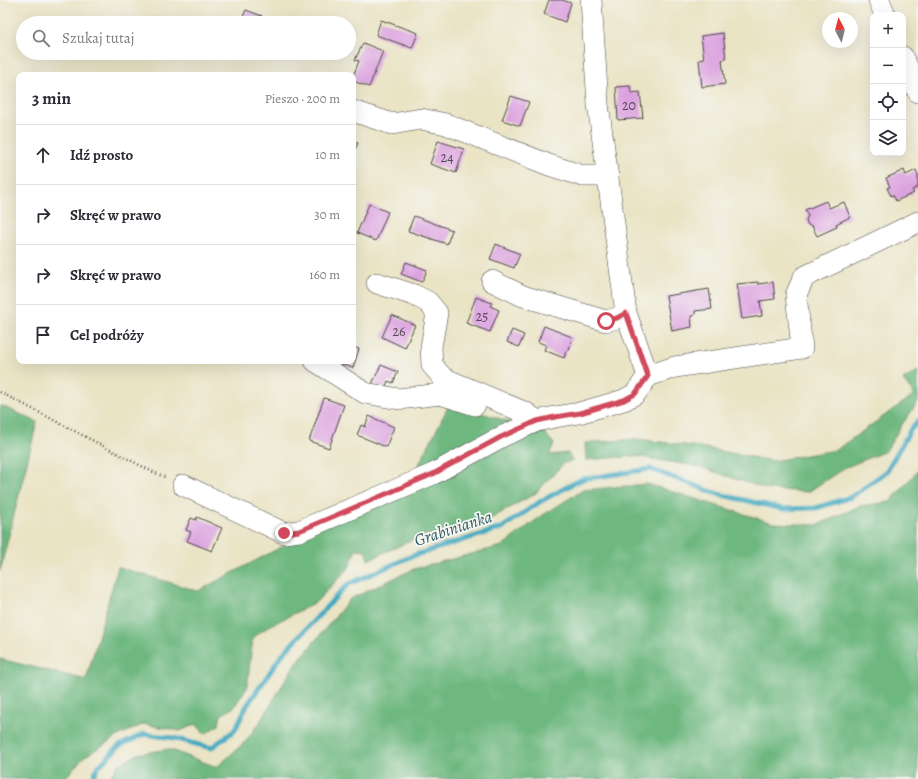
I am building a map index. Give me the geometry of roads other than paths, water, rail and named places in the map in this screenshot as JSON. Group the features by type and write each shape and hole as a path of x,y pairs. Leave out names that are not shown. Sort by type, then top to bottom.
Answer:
{"street":[{"path":"592,0 598,104 626,313 648,376"},
{"path":"879,0 884,12"},
{"path":"906,64 918,92"},
{"path":"356,112 392,124 421,119 446,124 489,142 583,176 608,176"},
{"path":"183,484 284,533 299,531 433,474 501,437 531,424 555,417 580,413 624,400 635,394 648,376 675,367 802,348 796,295 804,277 918,222"},
{"path":"492,281 523,296 606,321 617,318 626,313"},
{"path":"377,283 414,295 428,302 437,312 431,347 432,365 443,378 526,413 531,424"},
{"path":"320,364 365,393 399,400 440,394 454,397 531,424"}],"waterway":[{"name":"Grabinianka","path":"92,779 98,767 119,746 144,734 174,738 211,748 235,730 246,707 281,656 347,585 412,556 502,528 541,501 582,479 650,469 718,494 783,509 816,508 851,497 886,472 911,429 918,421"}]}
